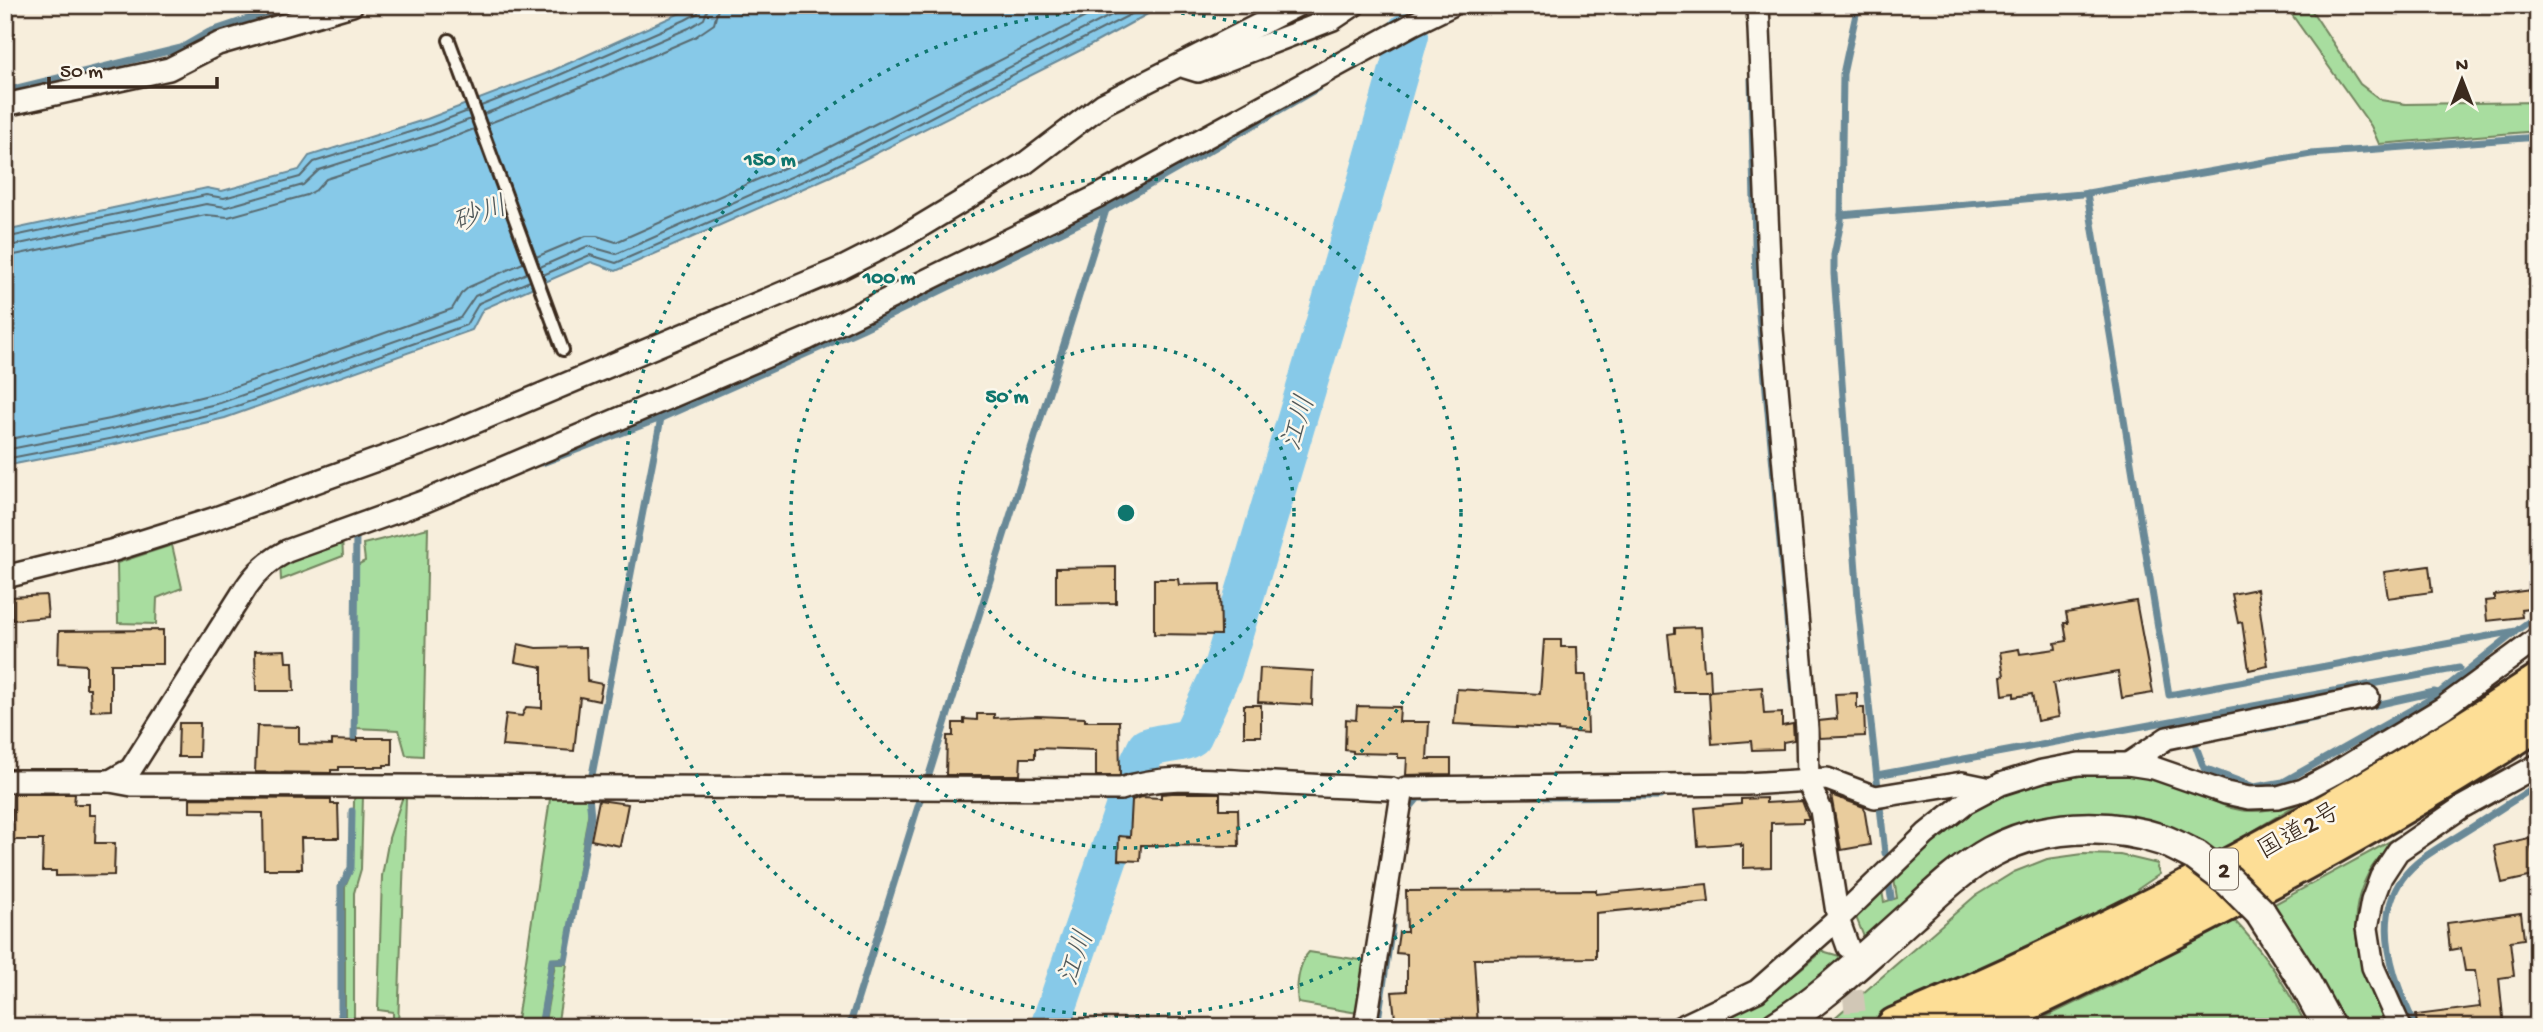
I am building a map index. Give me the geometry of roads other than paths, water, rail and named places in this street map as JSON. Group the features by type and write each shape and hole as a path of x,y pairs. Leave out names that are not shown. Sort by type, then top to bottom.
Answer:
{"highway":[{"name":"国道2号","path":"1896,1027 2085,942 2239,861 2368,790 2538,684"},
{"name":"国道2号","path":"1971,1027 2103,965 2258,886 2382,815 2538,720"}],"main road":[{"path":"1776,1027 1837,983 1940,889 1992,852 2050,830 2119,830 2162,841 2196,856 2229,881 2260,912 2304,979 2329,1027"}],"street":[{"path":"5,105 169,69 218,44 352,5"},
{"path":"5,577 97,554 213,519 440,437 842,268 901,238 1024,164 1103,104 1298,5"},
{"path":"1179,65 1198,71 1333,19 1354,5"},
{"path":"110,781 131,769 255,573 270,560 287,551 424,502 807,340 1098,196 1452,5"},
{"path":"1759,5 1772,330 1807,729 1808,782 1821,810 1838,919 1848,947"},
{"path":"1681,1027 1757,992 1926,834 1965,803 1991,789 2042,771 2067,766 2128,764 2154,768 2226,793 2249,798 2278,797 2303,790 2443,708 2538,638"},
{"path":"2128,764 2167,738 2368,697"},
{"path":"2400,1027 2373,967 2367,928 2372,901 2381,877 2399,851 2462,807 2538,765"},
{"path":"5,781 110,781 132,785 1121,789 1161,780 1204,780 1392,789 1402,794"},
{"path":"1366,1027 1402,794 1406,788 1834,780 1861,793 1880,796 1962,783 1991,789"}],"lane":[{"path":"449,40 563,350"}],"water":[{"name":"砂川","path":"698,5 1164,5 1091,45 831,176 616,271 591,262 483,309 472,330 225,418 116,444 5,466 5,231 207,188 222,191 299,170 309,156 427,119 545,74"}],"waterway":[{"path":"5,91 181,48 209,32 289,5"},
{"path":"1858,5 1843,74 1841,222 1834,255 1834,274 1859,612 1885,853"},
{"name":"江川","path":"1134,775 1147,748 1192,736 1222,671 1361,204 1409,35 1407,32"},
{"path":"1751,79 1756,281 1794,696"},
{"path":"928,778 1106,210 1318,88"},
{"path":"1841,215 2082,194 2311,154 2538,137"},
{"path":"2087,193 2169,695 2516,631 2538,615"},
{"path":"542,463 661,418 862,329 1106,210"},
{"path":"592,775 661,418"},
{"path":"354,747 356,533 360,531"},
{"path":"2194,741 2204,768 2254,787 2283,782 2434,697 2514,633"},
{"path":"1877,775 2459,668"},
{"path":"2367,707 2438,693"},
{"path":"2258,730 2325,716"},
{"path":"2416,1027 2394,973 2390,953 2388,914 2393,896 2402,879 2421,859 2538,785"},
{"path":"541,1027 552,961 565,961 591,816 589,795"},
{"path":"1545,797 1660,796"},
{"path":"849,1027 921,797"},
{"path":"1408,810 1418,798 1428,798"},
{"name":"江川","path":"1050,1027 1125,808"},
{"path":"341,1027 341,887 351,868 352,811"},
{"path":"1889,884 1891,897"},
{"path":"1377,1027 1392,926"}],"tunnel":[{"path":"1849,960 1857,1027"}]}
